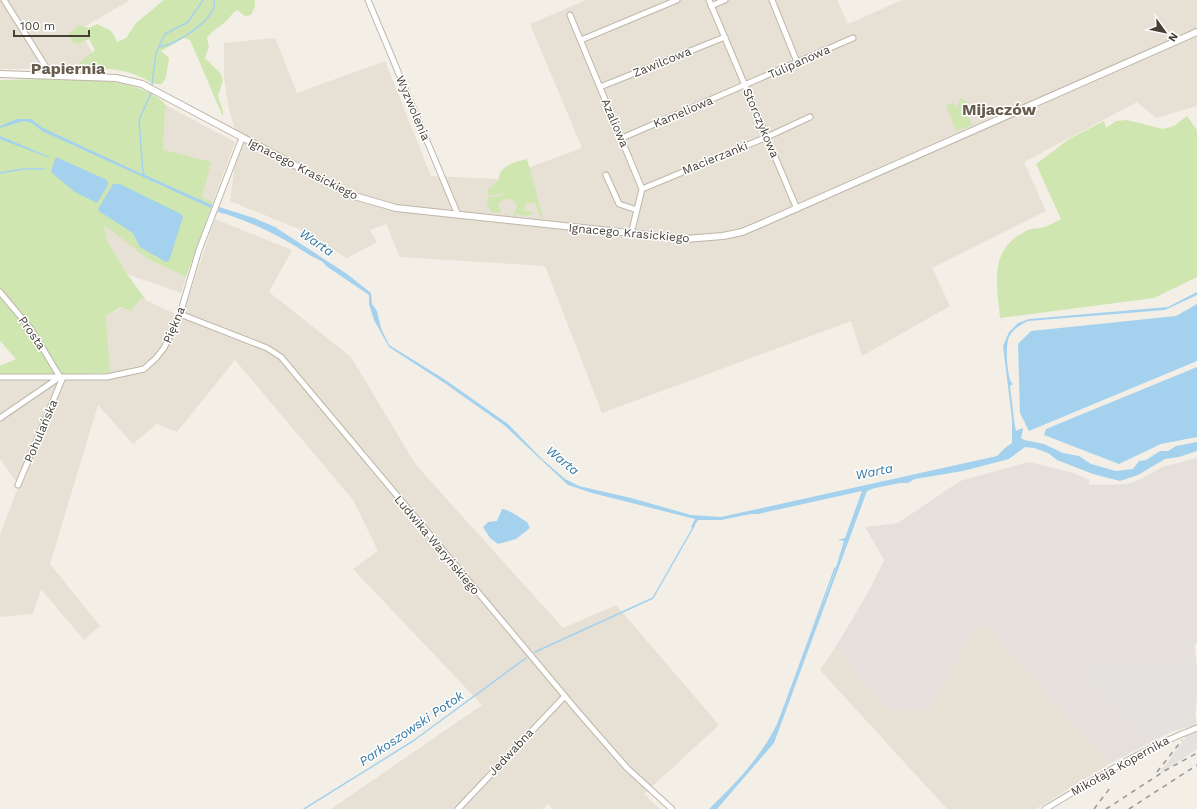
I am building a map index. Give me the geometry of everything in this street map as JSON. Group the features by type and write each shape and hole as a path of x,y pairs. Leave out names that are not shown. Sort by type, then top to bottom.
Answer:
{"street":[{"path":"4,0 51,75"},
{"name":"Wyzwolenia","path":"368,0 458,216"},
{"path":"581,40 677,0"},
{"name":"Storczykowa","path":"709,0 797,209"},
{"path":"712,6 724,0"},
{"path":"772,0 797,62"},
{"name":"Azaliowa","path":"570,15 642,189"},
{"name":"Ignacego Krasickiego","path":"51,75 116,78 142,84 358,198 396,208 458,216 685,239 710,238 742,232 1197,32"},
{"name":"Zawilcowa","path":"600,87 725,37"},
{"name":"Tulipanowa","path":"745,86 853,38"},
{"path":"0,74 51,75"},
{"name":"Kameliowa","path":"622,138 745,86"},
{"name":"Macierzanki","path":"642,189 767,137 810,117"},
{"name":"Piękna","path":"0,377 107,377 144,369 156,358 164,348 180,314 199,250 242,138"},
{"path":"606,175 619,204 637,210"},
{"path":"631,234 642,189"},
{"name":"Prosta","path":"0,292 32,329 61,377"},
{"name":"Ludwika Waryńskiego","path":"180,314 267,348 281,357 627,768 672,809"},
{"path":"0,418 61,377"},
{"name":"Pohulańska","path":"18,485 61,377"},
{"name":"Jedwabna","path":"458,809 565,696"},
{"name":"Mikołaja Kopernika","path":"1045,809 1147,749 1171,737 1197,728"}],"shaded area":[{"path":"0,0 130,0 79,30 102,69 0,69"},
{"path":"586,0 837,0 848,24 902,0 1197,0 1197,106 1156,118 1137,102 1024,162 1046,211 932,268 950,306 862,356 851,321 602,413 545,266 400,257 386,224 370,230 377,242 347,258 299,229 230,201 238,140 229,110 224,77 224,43 275,38 297,93 385,61 431,176 498,179 582,148 530,24"},
{"path":"167,106 235,142 213,202 202,197 163,150 165,111"},
{"path":"215,219 292,250 269,292 351,357 416,465 563,628 616,605 719,725 644,794 660,809 552,809 548,804 543,809 331,809 482,705 353,569 378,551 353,500 235,360 177,432 157,424 133,444 98,405 50,564 100,626 84,640 41,589 33,614 0,617 0,535 19,485 0,459 0,378 110,378 106,316 141,298 182,317"},
{"path":"104,224 148,259 186,277 181,293 127,274 108,242"},
{"path":"1197,458 1197,643 1194,644 1197,667 1197,697 1195,714 1197,725 1173,731 1109,764 984,624 970,638 946,678 930,710 888,710 835,648 870,589 884,560 865,527 898,523 960,481 1029,462 1074,473 1089,480 1089,485 1127,484 1141,479 1162,467"},
{"path":"984,624 1109,764 1036,809 947,809 820,670 835,648 888,710 930,710 946,678 970,638"},
{"path":"1104,665 1107,668 1141,665 1186,665 1191,668 1192,681 1189,712 1185,713 1186,722 1177,725 1178,728 1150,741 1081,666"},
{"path":"1197,731 1197,749 1159,774 1185,738 1184,736"}],"green space":[{"path":"164,0 255,0 255,6 251,15 245,16 237,10 207,38 209,47 205,58 220,73 223,80 218,96 223,111 223,117 190,40 184,38 161,51 169,58 166,77 162,84 152,83 129,72 105,69 74,69 75,66 95,50 89,39 79,44 74,43 68,34 79,25 89,28 97,24 111,32 117,42 126,38 136,23"},
{"path":"0,80 89,80 112,82 134,87 153,95 167,106 165,111 163,150 211,162 202,197 213,202 186,277 148,259 104,225 108,242 127,274 146,300 141,298 131,311 121,307 106,316 110,373 48,375 0,374 0,366 16,359 0,341"},
{"path":"960,98 967,102 961,112 967,114 972,125 956,131 946,105 953,103 958,108"},
{"path":"1187,116 1197,130 1197,277 1154,298 1000,318 997,280 1000,258 1005,248 1014,239 1026,231 1044,227 1061,219 1036,164 1069,139 1104,121 1106,128 1116,121 1127,120 1163,129 1174,126"},
{"path":"527,159 543,218 540,217 535,203 526,203 524,211 533,212 528,216 517,214 512,218 517,207 513,201 509,199 503,200 498,204 501,213 492,212 487,205 488,197 501,196 504,193 491,196 488,194 487,190 499,180 499,175 504,168 513,163"}],"water":[{"path":"17,119 31,119 43,128 142,174 144,171 145,175 212,205 211,208 42,131 32,123 24,121 0,128 0,126"},
{"path":"0,136 50,157 0,139"},
{"path":"56,157 107,180 108,185 97,203 75,192 53,174 51,171"},
{"path":"113,184 120,184 181,214 183,217 169,261 166,262 140,247 133,233 100,212 98,209"},
{"path":"219,207 254,218 275,227 347,274 371,293 372,304 377,311 381,328 389,345 444,379 508,424 541,458 565,479 579,486 631,498 691,515 721,517 997,456 1012,443 1012,419 1003,346 1009,332 1018,323 1029,319 1168,307 1197,292 1197,295 1165,310 1028,321 1017,328 1009,337 1007,354 1009,376 1013,384 1010,386 1015,427 1016,431 1022,428 1023,429 1021,438 1024,440 1044,444 1063,453 1079,456 1091,464 1116,471 1133,469 1139,461 1146,460 1160,451 1168,451 1176,446 1197,442 1197,451 1179,457 1165,459 1138,475 1120,481 1093,474 1057,460 1048,453 1034,448 1025,447 1009,459 963,471 915,479 908,483 900,483 867,491 774,743 717,809 709,809 747,770 771,736 777,724 833,577 844,541 838,540 845,538 862,491 758,514 721,520 698,520 693,528 691,527 695,519 592,493 568,485 504,425 443,382 389,347 374,320 369,304 369,295 326,266 323,262 289,242 266,230 218,212"},
{"path":"1197,304 1197,361 1029,431 1020,413 1018,344 1031,331 1176,316"},
{"path":"1197,367 1197,437 1161,444 1119,464 1044,435 1046,429"},
{"path":"502,509 511,512 527,522 530,528 516,539 498,544 490,538 483,527 488,522 497,521"}],"waterway":[{"path":"152,85 156,53 165,34 188,22 203,0"},
{"path":"159,47 175,42 203,23 210,15 214,7 214,0"},
{"path":"143,172 139,120 151,93"},
{"path":"0,173 23,169 44,169"},
{"name":"Parkoszowski Potok","path":"535,652 653,598 694,526"},
{"path":"787,700 835,568"},
{"name":"Parkoszowski Potok","path":"304,809 413,741 526,658"}],"railway":[{"path":"1157,772 1182,740"},
{"path":"1106,809 1166,770 1197,753"},
{"path":"1129,809 1197,765"},
{"path":"1094,809 1110,788"}],"district":[{"name":"Papiernia","path":"68,68"},
{"name":"Mijaczów","path":"999,109"}],"water label":[{"name":"Warta","path":"317,242"},
{"name":"Warta","path":"563,460"},
{"name":"Warta","path":"874,471"}]}
